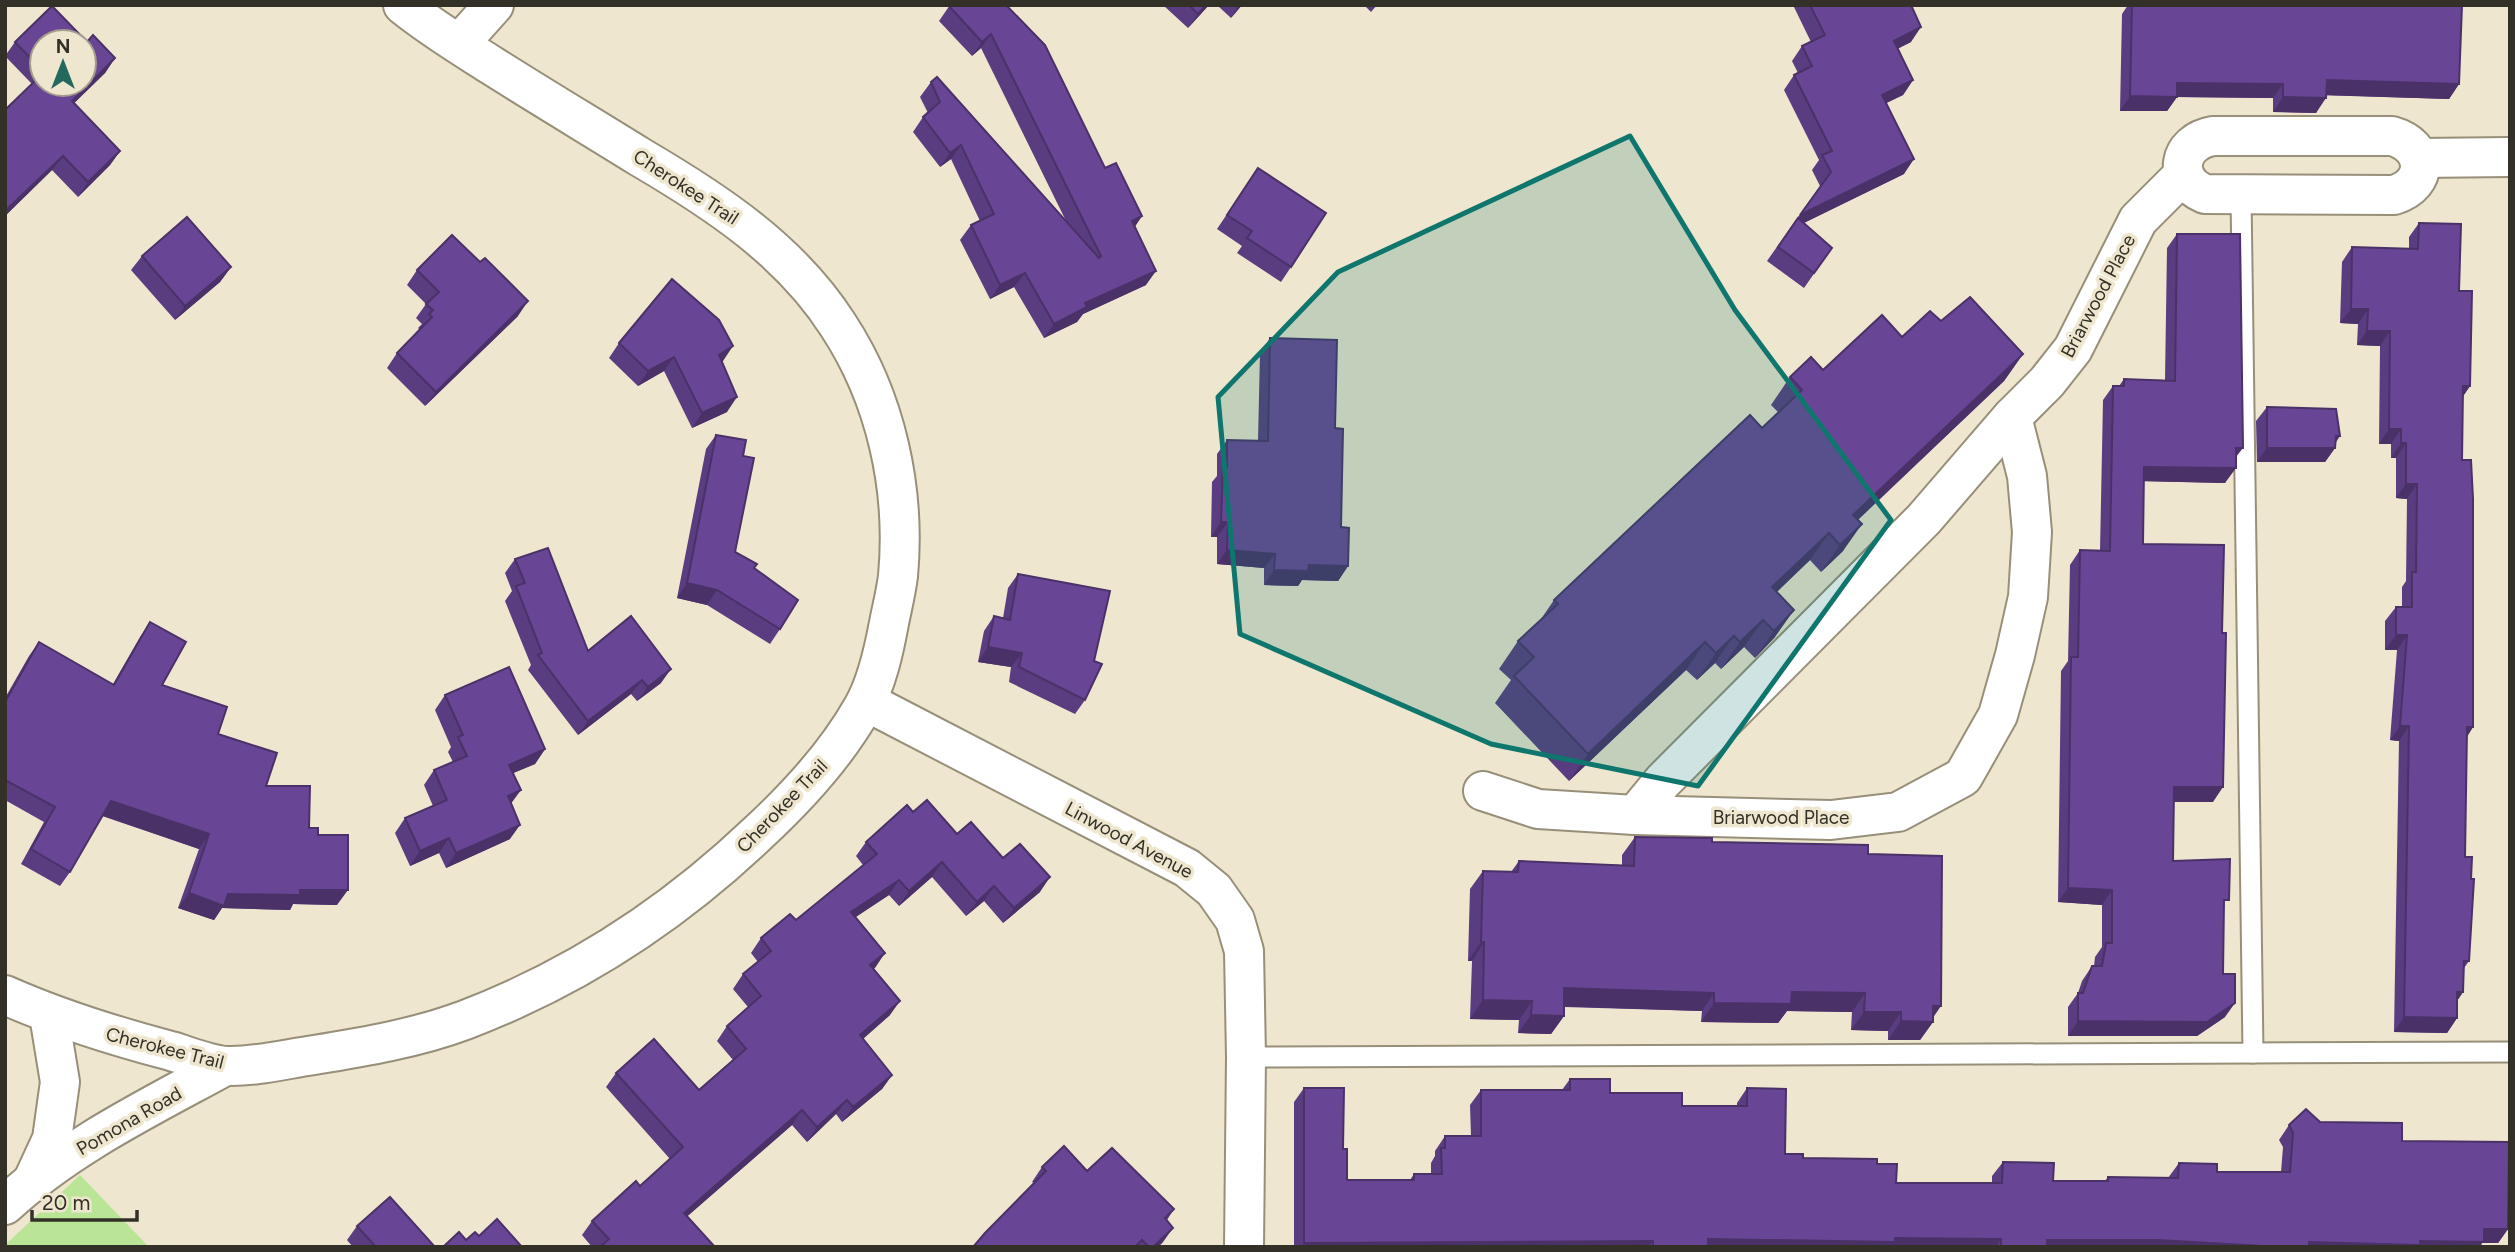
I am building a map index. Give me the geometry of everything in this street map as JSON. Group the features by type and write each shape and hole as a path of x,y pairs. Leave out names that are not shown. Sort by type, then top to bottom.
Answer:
{"street":[{"name":"Cherokee Trail","path":"5,995 49,1015 126,1040 225,1066 334,1052 397,1039 460,1021 534,991 607,951 678,902 735,855 792,802 837,748 867,702 885,643 898,577 900,512 890,444 869,383 838,325 798,273 705,195 458,44 402,5"},
{"path":"458,44 494,5"},
{"name":"Briarwood Place","path":"1635,815 1662,782 1924,519 2012,417 2048,382 2073,349 2138,220 2184,174 2182,164 2185,153 2192,144 2213,136 2392,136 2403,139 2414,147 2420,158"},
{"path":"2184,174 2195,190 2204,194 2394,195 2406,191 2415,183 2420,171 2420,158 2510,157"},
{"name":"Briarwood Place","path":"1483,792 1538,809 1635,815 1831,820 1898,812 1963,777 1998,715 2028,597 2032,532 2028,487 2012,417"},
{"name":"Linwood Avenue","path":"867,702 1187,868 1214,890 1235,920 1244,951 1244,1247"},
{"name":"Pomona Road","path":"34,1178 52,1139 60,1082 49,1015"},
{"name":"Pomona Road","path":"5,1205 34,1178 122,1123 225,1066"}],"lane":[{"path":"2241,195 2253,1052"},
{"path":"1246,1057 2510,1052"}],"highlighted area":[{"path":"1630,136 1735,310 1891,520 1698,786 1491,744 1240,634 1218,397 1338,272"}],"green space":[{"path":"80,1175 149,1247 5,1247 5,1245"}],"building":[{"path":"950,5 1006,5 1045,45 1105,168 1116,163 1142,216 1132,221 1156,271 1085,303 1087,307 1054,324 1025,273 1000,285 971,225 994,214 961,145 950,153 923,117 940,102 931,82 937,77 1099,258 1101,256 991,34 982,42"},
{"path":"1189,5 1206,5 1198,14"},
{"path":"1810,5 1911,5 1921,27 1894,41 1913,80 1882,95 1914,159 1800,215 1831,172 1822,155 1832,151 1794,75 1812,66 1802,46 1825,35"},
{"path":"2132,5 2462,5 2459,84 2327,80 2326,98 2283,97 2283,84 2177,83 2177,97 2130,96"},
{"path":"52,6 73,28 29,28"},
{"path":"28,29 28,55 15,42"},
{"path":"98,40 115,58 98,75"},
{"path":"28,88 28,98 75,98 72,101 120,151 88,182 63,156 5,211 5,110"},
{"path":"1258,168 1326,213 1291,267 1247,238 1252,231 1227,215"},
{"path":"187,217 231,267 185,306 142,256"},
{"path":"1798,218 1832,248 1814,273 1778,247"},
{"path":"2419,223 2461,224 2459,291 2472,291 2470,386 2463,386 2462,460 2471,460 2473,499 2473,727 2467,727 2465,857 2472,857 2471,879 2474,879 2469,961 2464,961 2463,992 2457,992 2457,1018 2404,1017 2409,726 2400,726 2407,635 2396,635 2396,607 2412,607 2412,572 2416,572 2417,484 2406,484 2406,443 2401,443 2401,429 2389,429 2390,331 2367,331 2368,309 2351,309 2352,247 2418,249"},
{"path":"2177,234 2240,234 2243,448 2236,448 2236,468 2144,467 2143,544 2224,545 2222,633 2226,633 2223,787 2174,787 2173,861 2230,859 2229,900 2224,900 2223,974 2235,974 2235,1003 2207,1022 2078,1021 2078,993 2083,993 2092,966 2102,966 2106,943 2112,943 2112,890 2068,888 2071,657 2078,657 2080,550 2110,551 2113,386 2124,386 2124,379 2175,381"},
{"path":"452,235 480,262 485,258 528,301 436,392 397,353 432,317 429,314 433,310 426,304 439,292 417,270"},
{"path":"672,279 719,320 733,346 719,355 737,397 702,413 674,357 648,371 619,343"},
{"path":"1970,297 2023,354 1853,515 1862,524 1840,545 1829,533 1772,587 1794,610 1774,631 1763,620 1740,642 1734,636 1716,653 1705,642 1588,754 1514,676 1534,657 1518,641 1558,604 1554,600 1750,415 1762,428 1802,390 1790,377 1811,357 1823,370 1882,315 1902,337 1930,311 1941,321"},
{"path":"1270,338 1337,340 1335,428 1343,429 1341,527 1349,528 1348,566 1309,565 1308,571 1274,570 1275,554 1227,550 1228,522 1221,522 1227,440 1268,441"},
{"path":"2267,407 2336,409 2340,436 2336,436 2335,448 2267,448"},
{"path":"716,435 746,440 743,456 754,458 735,552 757,564 754,568 798,600 780,629 717,590 687,583"},
{"path":"548,548 588,651 631,616 671,669 648,687 642,680 588,721 538,655 542,653 516,586 525,583 515,559"},
{"path":"1018,574 1110,591 1094,661 1102,664 1085,700 1019,667 1022,653 988,647 994,616 1010,620"},
{"path":"150,622 186,642 162,685 227,707 218,734 277,753 266,786 310,786 309,828 318,828 318,835 348,835 348,890 300,890 300,895 228,894 224,906 189,893 209,834 111,801 70,872 31,849 55,807 5,780 5,702 39,642 114,685"},
{"path":"509,667 545,749 509,765 521,790 508,796 520,825 456,853 449,838 420,851 405,818 447,800 434,770 467,756 458,737 463,735 445,695"},
{"path":"927,800 957,834 971,822 1003,858 1020,844 1050,877 1014,908 994,886 977,902 942,862 909,891 899,880 851,912 885,953 870,965 900,1001 860,1035 892,1075 853,1107 847,1100 817,1127 802,1110 684,1213 715,1247 600,1247 609,1239 592,1221 636,1181 640,1186 683,1147 616,1073 654,1039 699,1090 746,1049 727,1026 761,996 743,974 771,951 761,938 790,914 796,920 877,854 866,842 907,805 913,812"},
{"path":"1635,837 1712,838 1712,842 1868,845 1868,854 1942,856 1941,1006 1933,1006 1933,1022 1901,1021 1901,1012 1864,1012 1865,993 1792,992 1791,1004 1714,1003 1714,993 1564,988 1564,1016 1531,1015 1532,1001 1483,1000 1483,871 1518,872 1519,861 1634,866"},
{"path":"1570,1079 1610,1079 1610,1093 1682,1093 1682,1106 1747,1106 1747,1088 1786,1089 1785,1154 1803,1154 1803,1158 1877,1159 1877,1164 1897,1164 1896,1183 2002,1183 2003,1162 2054,1163 2053,1181 2108,1181 2108,1177 2178,1178 2179,1163 2217,1164 2217,1172 2290,1172 2293,1133 2289,1125 2306,1109 2320,1122 2402,1123 2402,1141 2509,1142 2508,1229 2484,1229 2484,1242 2420,1241 2420,1245 2309,1242 2309,1247 2158,1240 2047,1240 2047,1246 2001,1246 2001,1239 1895,1238 1895,1242 1708,1239 1708,1247 1653,1247 1653,1241 1304,1243 1304,1088 1344,1088 1343,1149 1347,1149 1347,1180 1414,1180 1414,1174 1442,1174 1441,1148 1445,1148 1445,1136 1481,1136 1481,1090 1570,1090"},
{"path":"1064,1146 1087,1171 1112,1148 1174,1209 1165,1218 1173,1228 1153,1247 1149,1247 1142,1240 1135,1247 973,1247 1046,1171 1042,1167"},
{"path":"390,1197 435,1247 376,1247 357,1226"},
{"path":"497,1219 522,1247 443,1247 459,1232 466,1240 475,1232 479,1236"}]}
